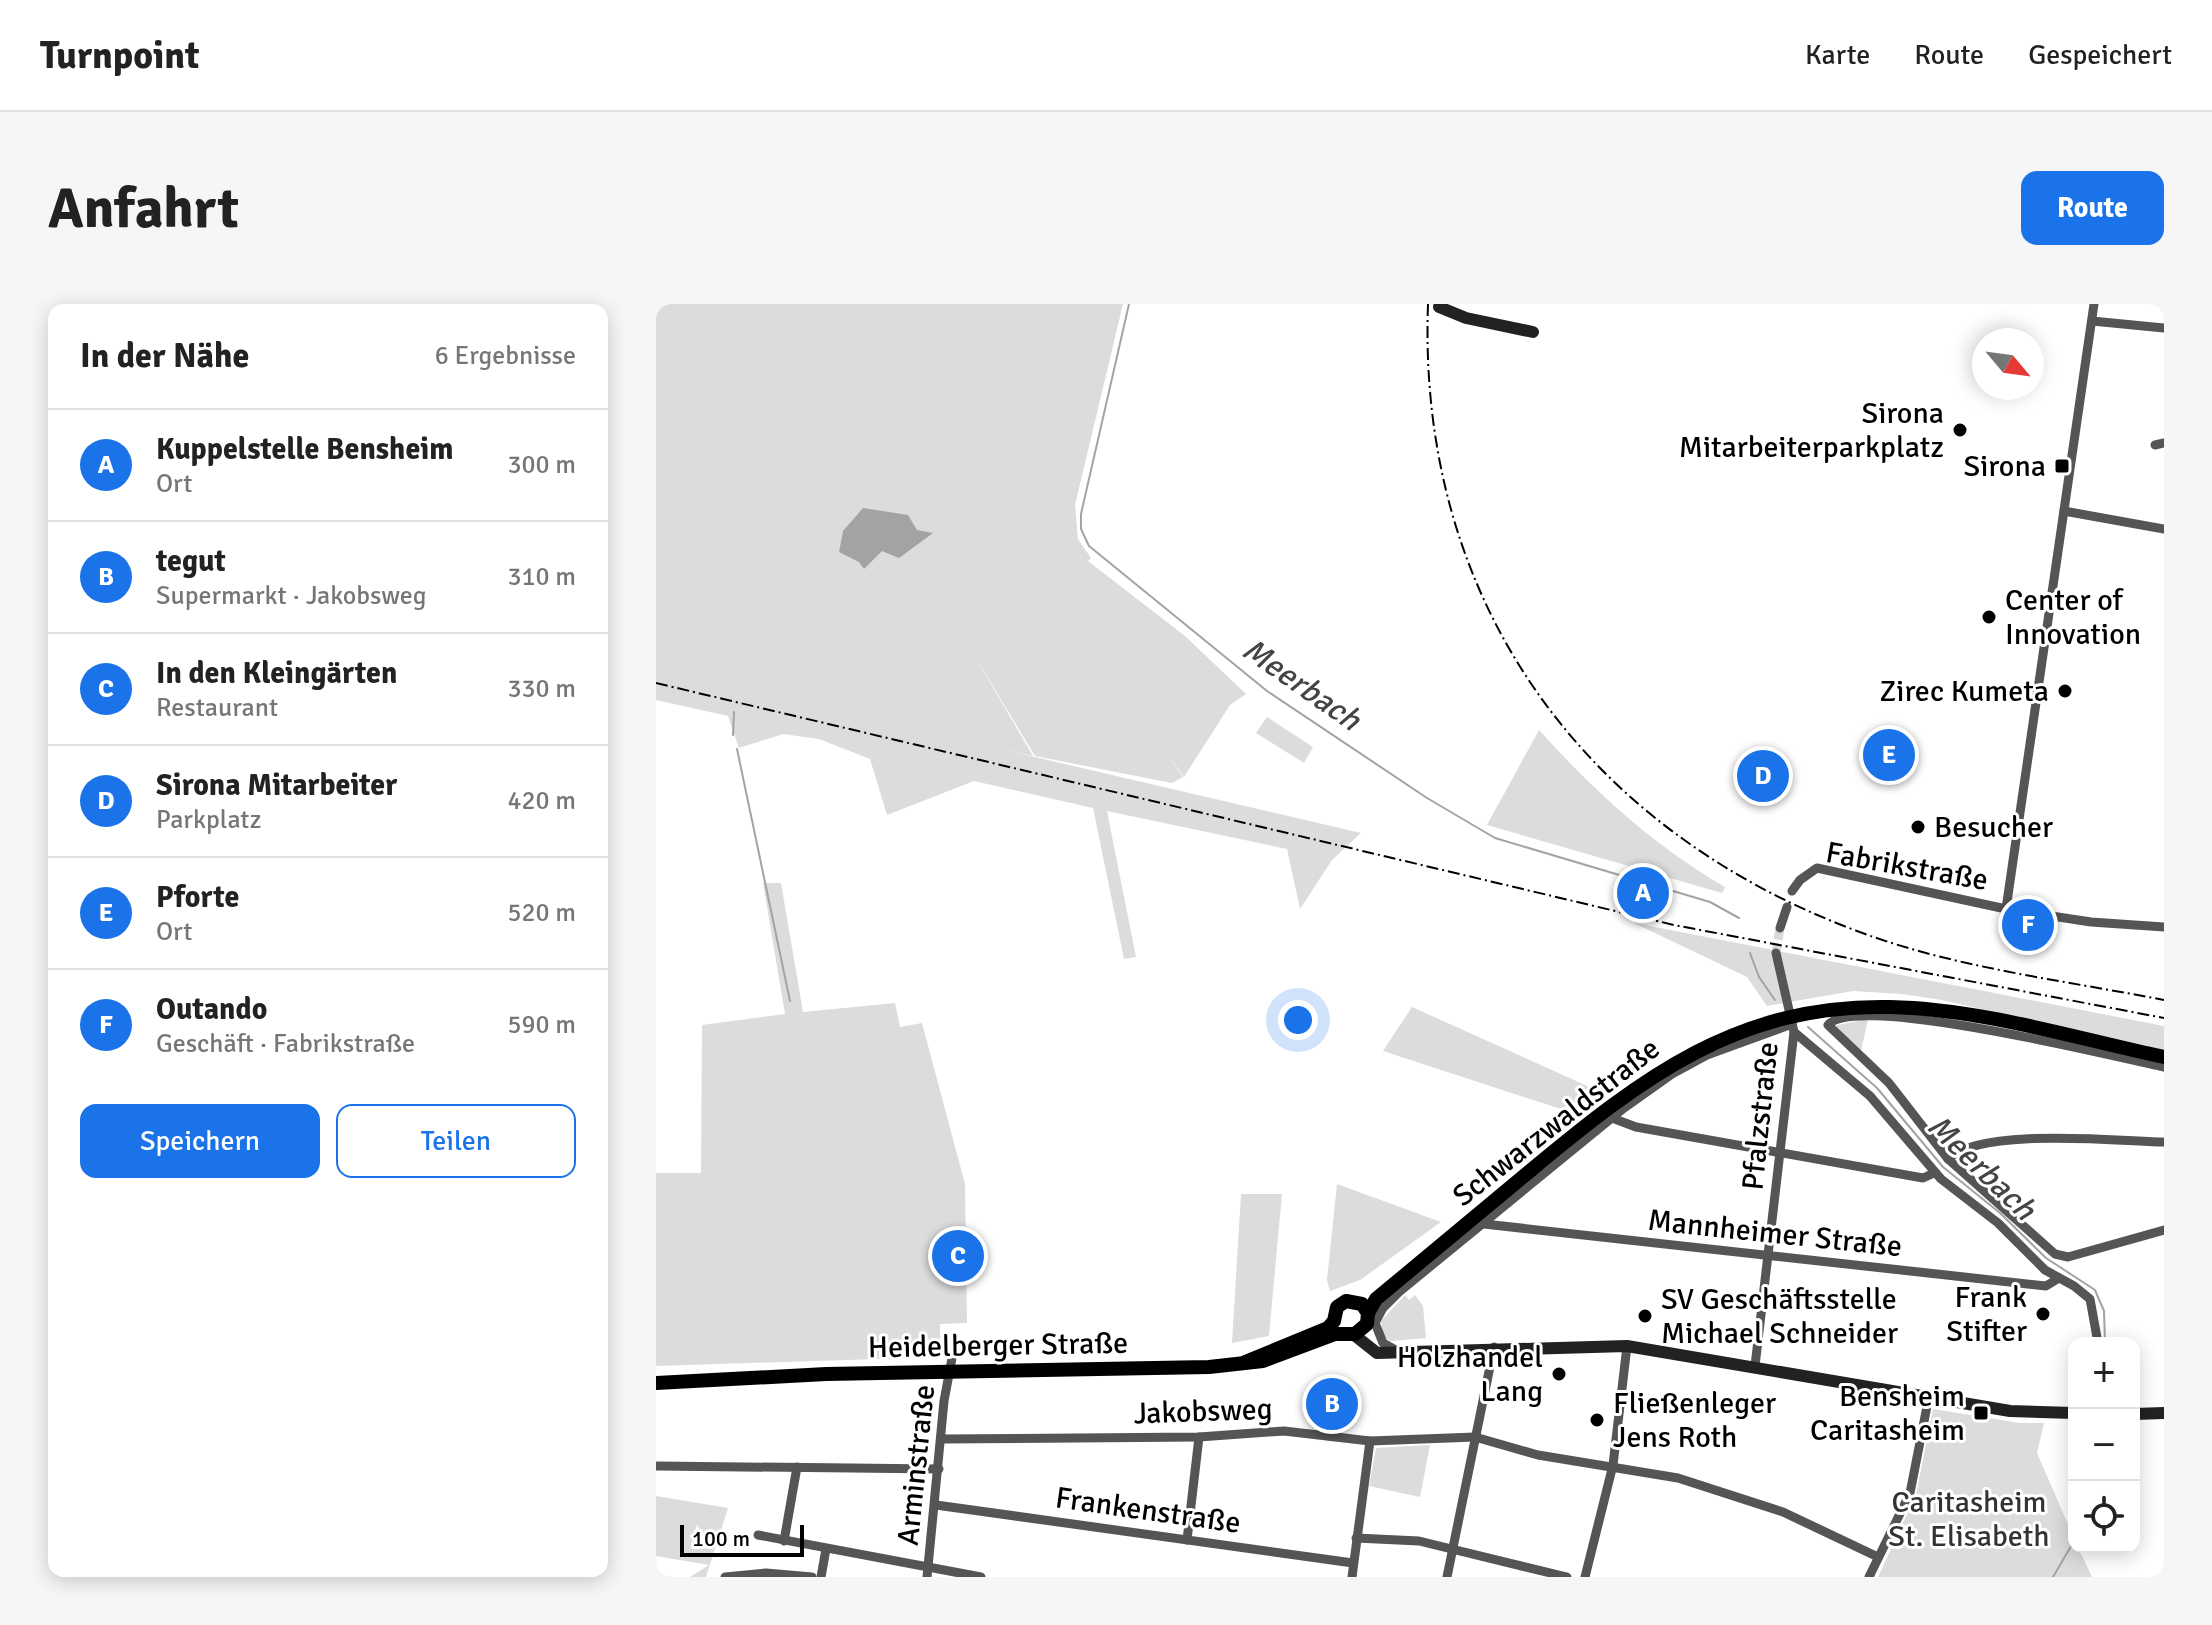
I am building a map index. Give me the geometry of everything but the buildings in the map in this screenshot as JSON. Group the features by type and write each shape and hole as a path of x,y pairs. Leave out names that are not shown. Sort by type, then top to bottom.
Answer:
{"main road":[{"name":"Schwarzwaldstraße","path":"1368,1310 1637,1085 1719,1038 1877,1007 1946,1012 2164,1057"},
{"name":"Heidelberger Straße","path":"656,1383 951,1365 1187,1368 1243,1363 1277,1358 1335,1334 1349,1334 1368,1310 1352,1300 1341,1303 1334,1321 1296,1344 1243,1363"},
{"path":"1334,1321 1349,1334"}],"street":[{"path":"1440,304 1439,307 1466,318 1533,332"},
{"path":"2006,909 2094,304"},
{"path":"2092,321 2164,328"},
{"path":"2064,511 2164,529"},
{"name":"Fabrikstraße","path":"1792,891 1800,880 1817,868 2006,909 2091,922 2164,927"},
{"path":"1780,928 1787,907"},
{"path":"1776,953 1792,1024 1870,1096 1934,1173 1998,1223 2045,1270 2090,1299 2097,1337"},
{"path":"2164,1067 1962,1024 1856,1017 1834,1019 1828,1025 1889,1083 1948,1159 2060,1256 2068,1257 2164,1230"},
{"name":"Schwarzwaldstraße","path":"1402,1353 1380,1339 1375,1330 1377,1316 1399,1292 1612,1118 1672,1074 1707,1055 1792,1024"},
{"name":"Pfalzstraße","path":"1755,1366 1781,1154 1792,1024"},
{"path":"1612,1118 1636,1127 1781,1154 1923,1178 1934,1173"},
{"path":"1948,1159 1957,1151 1991,1142 2045,1138 2164,1142"},
{"name":"Mannheimer Straße","path":"1484,1224 2046,1286 2059,1278"},
{"path":"1368,1310 1371,1340 1386,1353"},
{"path":"1349,1334 1373,1351 1386,1353 1494,1347 1627,1346 2010,1411 2068,1413"},
{"path":"1585,1577 1613,1465 1627,1346"},
{"path":"1447,1577 1494,1347"},
{"name":"Arminstraße","path":"928,1572 951,1365"},
{"path":"1869,1577 1910,1493 1929,1396"},
{"path":"2140,1414 2164,1413"},
{"name":"Jakobsweg","path":"941,1439 1199,1437 1284,1431 1370,1441 1475,1437 1538,1455 1678,1478 1783,1512 1878,1557"},
{"path":"1187,1540 1199,1437"},
{"path":"1352,1577 1370,1441"},
{"path":"656,1466 939,1469"},
{"path":"784,1541 797,1467"},
{"name":"Frankenstraße","path":"936,1505 1353,1563"},
{"path":"758,1535 928,1572 981,1577"},
{"path":"1356,1538 1419,1541 1567,1577"},
{"path":"821,1577 826,1549"},
{"path":"725,1577 759,1573 812,1577"}],"green space":[{"path":"656,304 1123,304 1075,505 1078,539 1091,558 1088,561 1185,636 1246,694 1230,705 1184,777 1167,754 1183,777 1172,783 1035,756 971,650 1033,756 992,747 1361,833 1332,860 1300,909 1287,849 1107,811 1136,957 1124,959 1093,808 974,781 887,815 870,759 819,739 783,734 739,748 728,716 656,700"},
{"path":"1267,717 1313,747 1304,763 1256,733"},
{"path":"1539,730 1626,816 1673,853 1725,887 1722,893 1487,825"},
{"path":"763,883 781,883 803,1012 895,1003 900,1027 922,1023 965,1184 967,1323 940,1324 940,1357 656,1366 656,1173 701,1173 702,1025 785,1014"},
{"path":"1634,923 2164,1026 2164,1052 1942,1000 1902,994 1853,991 1767,1006 1747,977"},
{"path":"1412,1007 1603,1093 1579,1115 1383,1051"},
{"path":"1868,1019 1861,1051 1833,1026"},
{"path":"1337,1184 1441,1222 1360,1280 1330,1291 1327,1280"},
{"path":"1241,1194 1282,1194 1269,1336 1232,1343"},
{"path":"1405,1295 1409,1300 1415,1295 1423,1306 1426,1338 1391,1341 1383,1337 1381,1321"},
{"name":"Caritasheim St. Elisabeth","path":"1933,1409 2020,1423 2044,1423 2037,1453 2068,1524 2068,1553 2081,1553 2092,1577 1878,1577 1916,1495"},
{"path":"1430,1445 1420,1497 1369,1486 1376,1448"},
{"path":"656,1496 728,1508 706,1577 690,1577 709,1565 656,1556"}],"shaded area":[{"path":"863,508 908,515 917,530 933,533 899,558 882,551 864,569 859,562 839,552 843,531"}],"waterway":[{"name":"Meerbach","path":"1129,304 1081,514 1081,529 1089,546 1267,691 1427,798 1495,838 1710,902 1739,918"},
{"path":"733,735 734,712"},
{"path":"737,749 790,1001"},
{"name":"Meerbach","path":"1750,953 1759,977 1775,1000"},
{"name":"Meerbach","path":"1808,1027 1877,1088 1943,1167 2000,1213 2046,1258 2095,1290 2104,1311 2105,1337"},
{"name":"Meerbach","path":"2053,1577 2068,1551"}],"tunnel":[{"path":"1776,953 1780,928"}],"railway":[{"path":"1428,304 1432,412 1452,512 1487,606 1536,690 1598,766 1673,832 1759,887 1857,931 1970,964 2164,1000"},
{"path":"656,683 1674,925 2164,1018"}],"place":[{"name":"Sirona Mitarbeiterparkplatz","path":"1960,430"},
{"name":"Sirona","path":"2062,466"},
{"name":"Center of Innovation","path":"1989,617"},
{"name":"Zirec Kumeta","path":"2065,691"},
{"name":"Pforte","path":"1889,755"},
{"name":"Sirona Mitarbeiter","path":"1763,776"},
{"name":"Besucher","path":"1918,827"},
{"name":"Kuppelstelle Bensheim","path":"1643,893"},
{"name":"Outando","path":"2028,925"},
{"name":"In den Kleingärten","path":"958,1256"},
{"name":"Frank Stifter","path":"2043,1314"},
{"name":"SV Geschäftsstelle Michael Schneider","path":"1645,1316"},
{"name":"Holzhandel Lang","path":"1559,1374"},
{"name":"tegut","path":"1332,1404"},
{"name":"Bensheim Caritasheim","path":"1981,1413"},
{"name":"Fließenleger Jens Roth","path":"1597,1420"}]}
